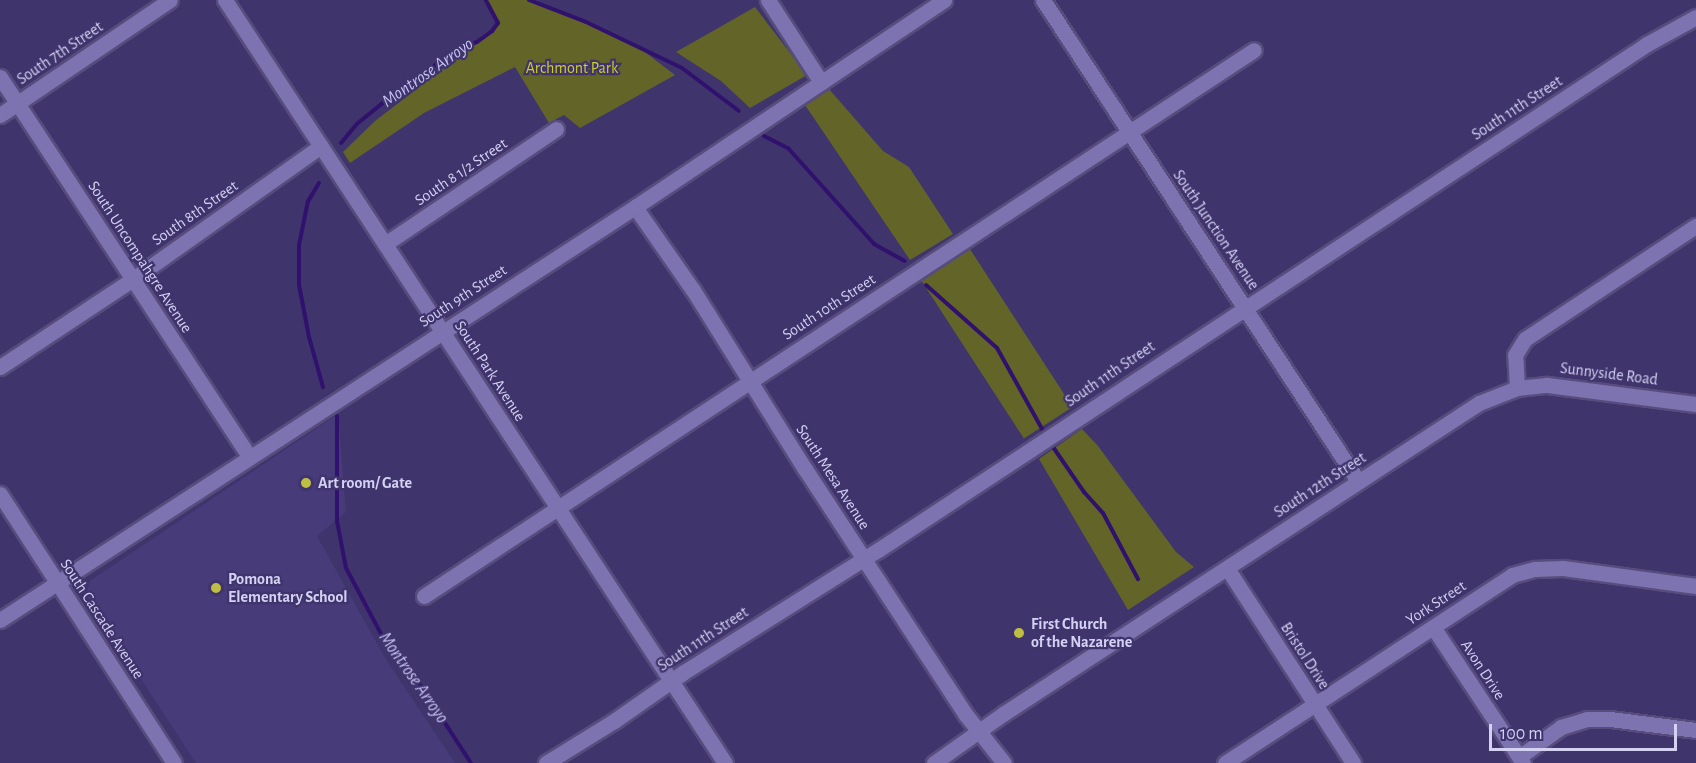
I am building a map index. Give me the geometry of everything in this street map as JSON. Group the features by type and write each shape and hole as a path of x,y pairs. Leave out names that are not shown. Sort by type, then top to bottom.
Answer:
{"street":[{"name":"South 7th Street","path":"0,115 170,0"},
{"name":"South Park Avenue","path":"225,0 725,763"},
{"path":"768,0 820,82"},
{"name":"South 9th Street","path":"0,620 635,207 944,0"},
{"name":"South Junction Avenue","path":"1043,0 1358,481"},
{"name":"South 11th Street","path":"546,763 614,722 672,681 864,558 1637,50 1696,17"},
{"name":"South 10th Street","path":"424,596 1254,50"},
{"name":"South Uncompahgre Avenue","path":"0,77 250,457"},
{"name":"South 8 1/2 Street","path":"385,244 556,129"},
{"name":"South 8th Street","path":"0,367 133,279 321,146"},
{"name":"South Mesa Avenue","path":"635,207 751,380 966,715 1004,763"},
{"path":"1517,387 1515,355 1525,339 1696,226"},
{"name":"Sunnyside Road","path":"1517,387 1571,386 1696,404"},
{"name":"South 12th Street","path":"934,763 1358,481 1479,403 1517,387"},
{"name":"South Cascade Avenue","path":"0,495 171,762"},
{"name":"Bristol Drive","path":"1227,568 1353,763"},
{"name":"York Street","path":"1225,763 1512,575 1535,569 1563,568 1696,586"},
{"name":"Avon Drive","path":"1433,627 1521,760"},
{"path":"1521,760 1561,727 1587,719 1610,718 1696,730"}],"shaded area":[{"name":"Pomona Elementary School","path":"338,414 346,512 317,536 385,658 455,763 196,763 86,595 90,581"}],"green space":[{"name":"Archmont Park","path":"486,0 530,0 586,22 637,46 675,75 580,128 564,115 549,123 515,67 424,113 350,163 343,152 375,121 492,31 498,22"},
{"path":"755,7 807,75 750,108 721,81 676,52"},
{"path":"829,89 883,151 909,167 953,234 910,260 805,105"},
{"path":"968,246 1073,407 1024,439 919,278"},
{"path":"1082,429 1098,446 1176,552 1194,567 1128,610 1039,459"}],"waterway":[{"name":"Montrose Arroyo","path":"341,143 358,123 383,103 453,52 477,42 492,31 498,23 486,0"},
{"path":"529,0 586,22 682,68 739,111"},
{"path":"764,136 788,148 874,244 905,261"},
{"name":"Montrose Arroyo","path":"319,183 308,201 299,245 299,285 309,337 323,387"},
{"path":"926,285 997,348 1042,429"},
{"name":"Montrose Arroyo","path":"337,416 337,521 346,568 388,647 406,663 471,763"},
{"path":"1053,447 1084,492 1103,513 1138,579"}],"place":[{"name":"Art room/ Gate","path":"306,483"},
{"name":"Pomona Elementary School","path":"216,588"},
{"name":"First Church of the Nazarene","path":"1019,633"}]}
